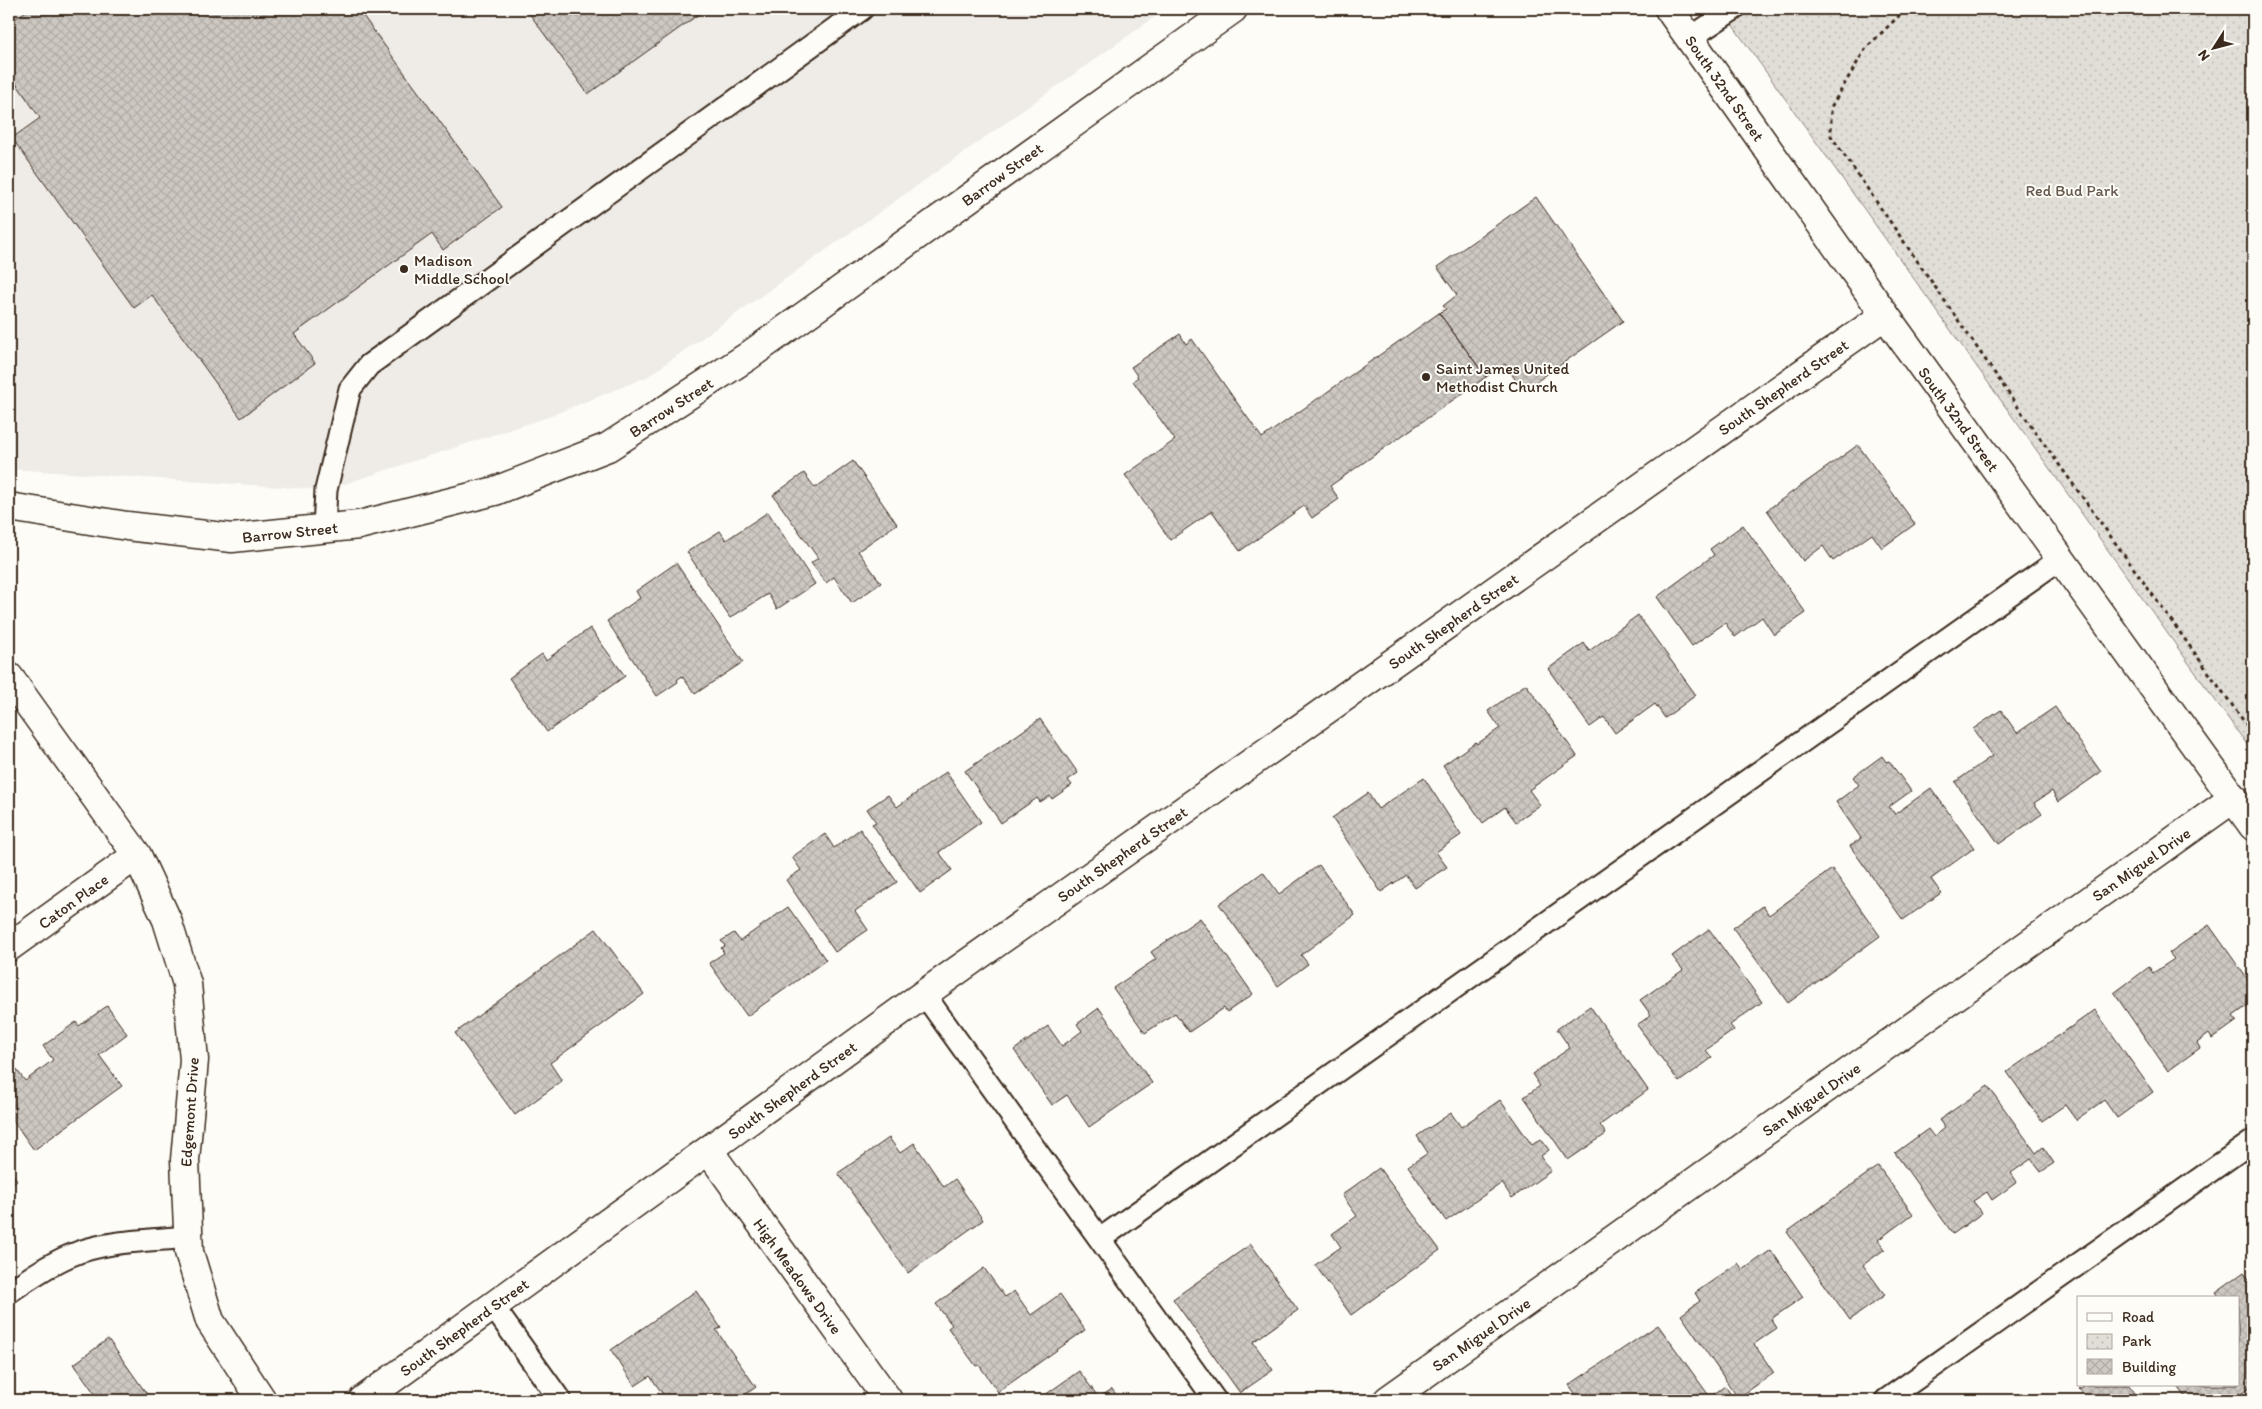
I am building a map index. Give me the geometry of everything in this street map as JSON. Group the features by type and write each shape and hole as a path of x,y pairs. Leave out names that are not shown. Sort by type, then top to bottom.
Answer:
{"street":[{"name":"Barrow Street","path":"9,507 127,526 232,538 359,524 495,491 608,447 747,357 1233,9"},
{"name":"South 32nd Street","path":"1669,9 1885,315 2253,826"},
{"name":"South Shepherd Street","path":"364,1400 924,994 1885,315"},
{"name":"Edgemont Drive","path":"9,677 137,855 167,920 187,984 194,1060 185,1160 189,1252 210,1321 262,1400"},
{"name":"San Miguel Drive","path":"1388,1400 2234,798"},
{"name":"Caton Place","path":"9,947 137,855"},
{"name":"High Meadows Drive","path":"709,1151 888,1400"}],"lane":[{"path":"324,528 326,490 350,389 369,365 862,9"},
{"path":"1690,38 1734,9"},
{"path":"1100,1239 2060,559"},
{"path":"924,994 1215,1400"},
{"path":"1886,1400 2253,1141"},
{"path":"9,1292 29,1278 70,1256 104,1246 188,1237"},
{"path":"492,1306 560,1400"}],"path":[{"path":"1906,9 1866,48 1831,107 1830,136 2029,423 2253,734"}],"shaded area":[{"name":"Madison Middle School","path":"9,9 1166,9 647,377 545,418 326,490 9,469"}],"green space":[{"name":"Red Bud Park","path":"1721,9 2253,9 2253,753"}],"building":[{"path":"29,9 358,9 502,207 443,250 432,234 294,334 315,363 241,418 152,295 134,308 12,138 40,118 9,73 9,23"},
{"path":"526,9 706,9 588,94"},
{"path":"1536,197 1623,321 1523,391 1505,364 1486,377 1439,313 1446,309 1443,306 1457,295 1437,267"},
{"path":"1439,313 1486,377 1330,486 1339,499 1312,518 1304,506 1240,551 1212,511 1170,540 1125,475 1175,440 1133,381 1138,377 1131,367 1180,334 1186,344 1192,339 1262,438"},
{"path":"1858,445 1915,524 1882,548 1872,534 1833,561 1823,546 1803,561 1767,510"},
{"path":"853,461 897,524 858,551 881,583 852,603 834,577 826,583 811,563 818,558 773,495 804,473 815,488"},
{"path":"768,512 815,584 777,609 768,594 730,618 687,552 720,531 726,540"},
{"path":"1743,525 1806,613 1774,635 1762,617 1735,637 1725,623 1692,646 1657,597 1714,555 1710,549"},
{"path":"676,563 743,662 695,694 682,676 677,680 678,682 657,696 607,621 640,598 636,591"},
{"path":"1638,615 1696,695 1665,718 1655,704 1615,733 1604,717 1590,727 1548,669 1584,643 1589,651"},
{"path":"590,628 625,676 547,732 509,678 542,654 546,660"},
{"path":"1526,684 1577,756 1529,790 1540,805 1516,822 1505,807 1483,823 1443,765 1500,728 1488,711"},
{"path":"2055,707 2101,772 2058,802 2052,791 2034,803 2042,814 1999,844 1955,782 1992,756 1973,729 2001,710 2017,733"},
{"path":"1040,719 1078,773 1068,780 1072,785 1052,799 1050,796 1040,802 1037,798 1001,823 965,771"},
{"path":"1882,756 1886,762 1889,761 1911,791 1889,807 1895,814 1931,788 1974,848 1931,879 1941,893 1903,920 1850,846 1861,838 1836,802 1859,785 1853,777"},
{"path":"946,772 981,822 939,852 952,870 920,893 872,824 876,822 867,809 888,795 897,807"},
{"path":"1424,778 1461,835 1436,852 1447,867 1415,888 1406,875 1381,892 1332,818 1368,793 1378,809"},
{"path":"860,829 897,882 855,911 868,930 835,952 786,880 801,870 792,857 825,834 834,848"},
{"path":"1319,865 1355,915 1301,955 1308,964 1278,986 1219,904 1263,872 1279,894"},
{"path":"1832,869 1880,936 1788,1003 1733,928 1763,906 1769,915"},
{"path":"788,907 826,960 747,1016 709,963 724,953 721,948 725,946 721,941 734,933 740,941"},
{"path":"1200,918 1253,994 1227,1012 1224,1008 1189,1032 1175,1013 1145,1033 1113,988 1156,959 1151,952"},
{"path":"2209,925 2253,987 2253,1002 2233,1016 2237,1021 2212,1039 2209,1034 2197,1043 2200,1048 2168,1071 2114,993 2149,967 2153,973 2174,959 2169,953"},
{"path":"596,929 644,994 550,1063 562,1081 515,1115 455,1033"},
{"path":"1709,929 1762,1002 1730,1025 1734,1030 1706,1050 1712,1058 1679,1082 1637,1025 1651,1015 1640,1000 1683,970 1672,956"},
{"path":"107,1006 127,1034 99,1055 122,1086 34,1150 9,1115 9,1070 14,1066 25,1081 53,1060 43,1046 76,1022 79,1026"},
{"path":"1590,1006 1648,1090 1600,1125 1606,1134 1568,1160 1524,1097 1540,1086 1532,1074 1570,1048 1557,1029"},
{"path":"1099,1008 1152,1083 1089,1127 1067,1095 1052,1105 1014,1050 1048,1026 1062,1046 1082,1031 1077,1024"},
{"path":"2095,1010 2153,1092 2117,1118 2104,1100 2076,1120 2065,1105 2042,1121 2007,1072"},
{"path":"1988,1086 2036,1153 2043,1147 2054,1163 2041,1172 2031,1159 2011,1173 2017,1182 1992,1200 1987,1192 1973,1201 1982,1213 1953,1234 1895,1153 1928,1129 1934,1137 1945,1128 1939,1120"},
{"path":"1500,1100 1532,1145 1541,1139 1549,1150 1541,1156 1551,1171 1512,1198 1502,1183 1446,1221 1408,1166 1428,1153 1417,1136 1451,1113 1461,1127"},
{"path":"889,1138 900,1153 914,1143 944,1187 955,1179 983,1220 908,1273 838,1173"},
{"path":"1878,1166 1913,1214 1878,1240 1885,1249 1863,1265 1885,1295 1850,1320 1787,1232"},
{"path":"1379,1168 1440,1250 1351,1315 1315,1265 1341,1247 1332,1234 1357,1216 1342,1195"},
{"path":"9,1169 17,1180 9,1186"},
{"path":"1251,1244 1298,1310 1253,1342 1273,1370 1240,1393 1173,1299"},
{"path":"1771,1250 1803,1297 1771,1319 1777,1328 1754,1344 1774,1373 1738,1398 1681,1315 1700,1301 1695,1293 1738,1263 1743,1270"},
{"path":"984,1268 1005,1297 1014,1291 1031,1315 1060,1294 1085,1330 998,1392 979,1365 976,1366 948,1328 952,1325 936,1304"},
{"path":"2244,1272 2253,1285 2253,1385 2242,1393 2247,1399 2188,1400 2178,1386 2240,1386 2240,1296 2219,1296 2216,1292"},
{"path":"696,1291 721,1328 716,1330 756,1387 738,1400 667,1400 650,1376 635,1386 611,1350"},
{"path":"1658,1325 1710,1397 1725,1386 1734,1399 1580,1400 1569,1385"},
{"path":"108,1339 151,1400 87,1400 95,1394 74,1364"},
{"path":"1079,1371 1099,1398 1112,1389 1120,1400 1038,1400"},
{"path":"2084,1386 2130,1386 2140,1400 2088,1400 2079,1389"}],"place":[{"name":"Madison Middle School","path":"404,269"},
{"name":"Saint James United Methodist Church","path":"1426,377"}]}
